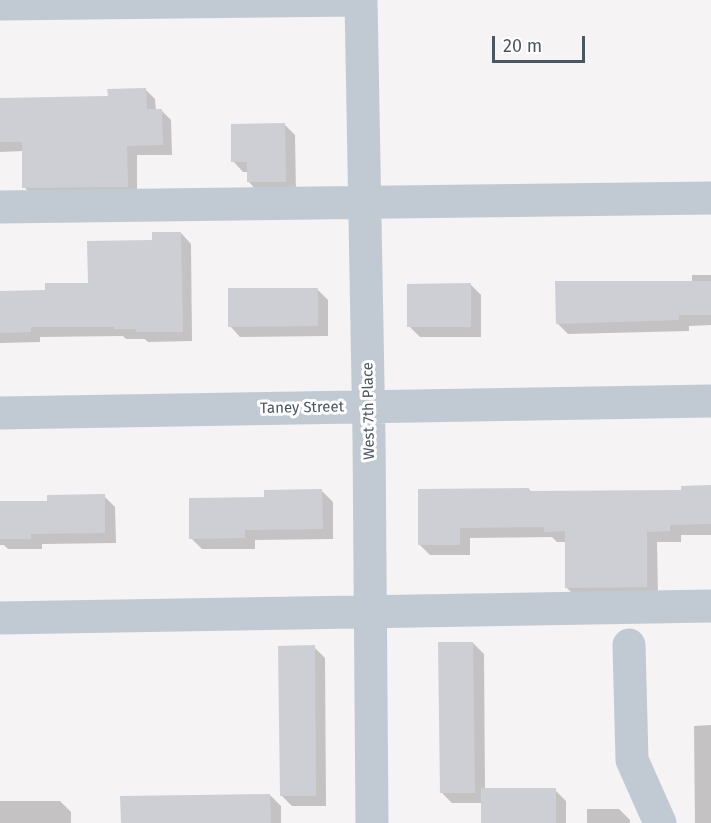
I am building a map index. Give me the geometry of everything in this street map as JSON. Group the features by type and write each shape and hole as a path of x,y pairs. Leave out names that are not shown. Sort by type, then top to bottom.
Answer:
{"street":[{"path":"0,4 355,0"},
{"name":"West 7th Place","path":"361,0 369,407 372,823"},
{"path":"0,207 711,198"},
{"name":"Taney Street","path":"0,413 711,401"},
{"path":"0,618 711,606"},
{"path":"629,645 632,760 660,823"}],"building":[{"path":"146,88 147,109 162,109 163,145 127,146 128,187 22,188 22,142 0,142 0,98 108,96 107,89"},
{"path":"285,123 286,182 247,182 247,162 231,162 231,124"},
{"path":"152,232 181,232 183,332 136,332 136,329 114,329 114,327 31,327 31,332 0,333 0,291 45,290 45,283 88,283 87,241 152,240"},
{"path":"555,281 711,281 711,315 679,315 679,320 556,324"},
{"path":"471,283 471,327 407,327 407,284"},
{"path":"228,288 318,288 318,326 228,327"},
{"path":"711,485 711,524 670,525 670,531 647,532 647,587 565,588 565,531 544,532 544,527 460,528 460,545 418,545 418,489 681,490 681,486"},
{"path":"322,489 323,529 245,530 245,538 189,539 189,498 264,497 264,490"},
{"path":"105,494 105,533 31,534 31,539 0,539 0,501 47,501 47,495"},
{"path":"438,642 473,642 475,793 440,793"},
{"path":"315,645 316,796 280,796 278,646"},
{"path":"481,788 556,788 556,823 481,823"},
{"path":"270,794 271,823 121,823 120,796"}]}
